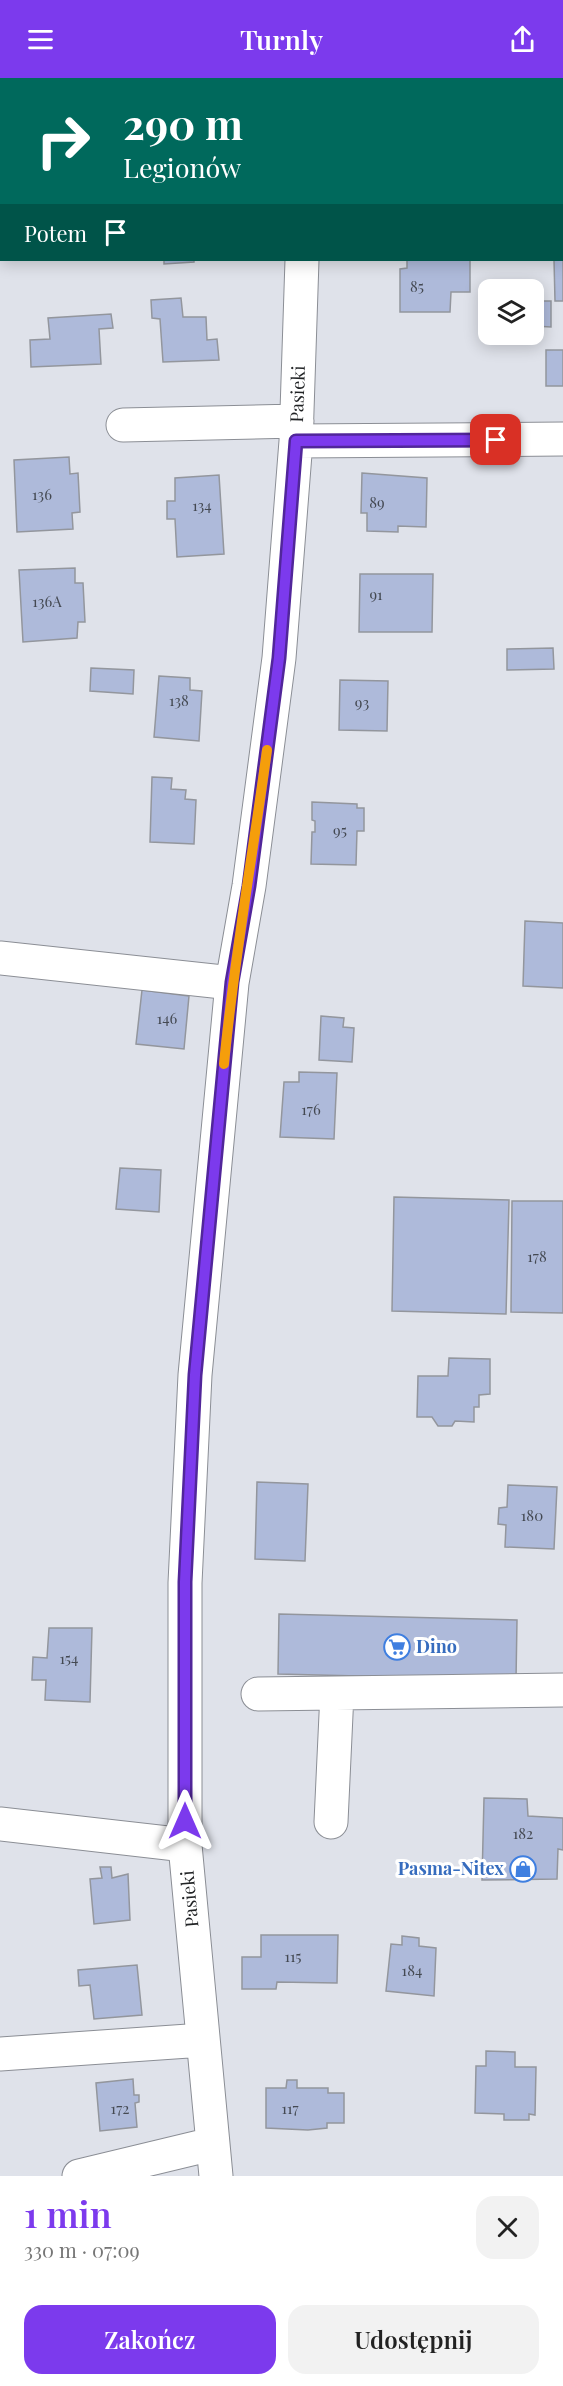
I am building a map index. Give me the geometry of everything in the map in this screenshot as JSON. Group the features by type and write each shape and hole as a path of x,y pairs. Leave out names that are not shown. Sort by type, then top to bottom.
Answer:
{"street":[{"name":"Pasieki","path":"216,2176 185,1845 185,1582 195,1375 232,982 249,886 277,669 297,431 302,261"},
{"path":"123,425 563,439"},
{"path":"0,958 232,982"},
{"path":"258,1694 563,1690"},
{"path":"331,1822 337,1693"},
{"path":"0,1824 185,1845"},
{"path":"0,2054 203,2040"},
{"path":"79,2176 212,2144"}],"building":[{"path":"164,261 194,261 194,262 164,264"},
{"path":"407,261 470,261 470,292 451,292 450,312 400,312 400,269 407,268"},
{"path":"554,261 563,261 563,301 555,301"},
{"path":"181,298 183,317 206,317 207,340 217,339 219,360 163,362 160,319 152,318 151,300"},
{"path":"544,301 551,301 551,327 544,327"},
{"path":"111,314 113,328 99,329 101,364 31,367 30,340 50,339 48,318"},
{"path":"546,350 563,350 563,386 546,386"},
{"path":"69,457 70,474 78,473 80,512 72,513 73,529 17,532 14,460"},
{"path":"362,473 427,478 426,527 398,526 398,532 367,531 367,513 361,513"},
{"path":"219,475 224,554 177,557 175,519 167,519 167,501 175,501 175,478"},
{"path":"75,568 75,583 83,583 85,622 78,622 77,638 23,642 19,570"},
{"path":"360,574 433,574 432,632 359,632"},
{"path":"553,648 554,669 507,670 507,649"},
{"path":"91,668 134,670 133,694 90,691"},
{"path":"159,676 190,678 190,690 202,691 199,741 154,737"},
{"path":"340,680 388,681 387,731 339,730"},
{"path":"152,777 172,778 171,789 186,790 185,799 196,800 194,844 150,842"},
{"path":"312,802 357,804 357,808 364,808 364,831 357,831 356,865 311,864 312,832 315,832"},
{"path":"525,921 563,923 563,988 523,986"},
{"path":"142,990 189,996 184,1049 136,1044"},
{"path":"321,1016 344,1018 343,1027 354,1028 352,1062 319,1060"},
{"path":"299,1072 337,1073 334,1139 280,1137 284,1082 299,1082"},
{"path":"120,1168 161,1170 159,1212 116,1209"},
{"path":"394,1197 509,1200 506,1314 392,1311"},
{"path":"512,1201 563,1201 563,1313 511,1312"},
{"path":"449,1358 490,1359 490,1394 479,1395 479,1407 474,1407 474,1422 455,1421 452,1426 438,1426 432,1417 417,1417 418,1376 448,1376"},
{"path":"257,1482 308,1484 305,1561 255,1559"},
{"path":"508,1485 557,1487 554,1549 505,1547 506,1525 498,1524 499,1508 507,1507"},
{"name":"Dino","path":"279,1614 517,1620 516,1680 278,1674"},
{"path":"49,1628 92,1628 90,1702 45,1700 46,1680 32,1680 33,1657 47,1658"},
{"path":"484,1798 527,1799 528,1816 563,1818 563,1850 558,1849 557,1879 482,1880"},
{"path":"100,1867 111,1867 112,1878 128,1874 130,1920 94,1924 90,1879 102,1878"},
{"path":"261,1935 338,1935 337,1983 277,1982 276,1989 242,1989 242,1957 261,1957"},
{"path":"402,1936 419,1938 419,1946 436,1948 434,1996 386,1991 391,1944 402,1945"},
{"path":"137,1965 142,2015 94,2019 90,1985 79,1986 78,1970"},
{"path":"486,2051 515,2052 515,2067 536,2067 535,2115 529,2114 529,2120 504,2120 504,2114 475,2113 476,2066 486,2066"},
{"path":"133,2079 134,2095 139,2095 139,2102 135,2103 137,2127 100,2131 96,2083"},
{"path":"287,2080 297,2080 297,2088 328,2088 328,2093 344,2093 344,2123 327,2123 327,2128 308,2130 266,2128 266,2088 286,2088"}],"slow traffic":[{"path":"224,1064 232,982 249,886 267,750"}],"place":[{"name":"Dino","path":"397,1647"},
{"name":"Pasma-Nitex","path":"523,1869"}],"route":[{"path":"185,1821 185,1582 195,1375 232,982 249,886 279,658 296,441 496,440"}]}
